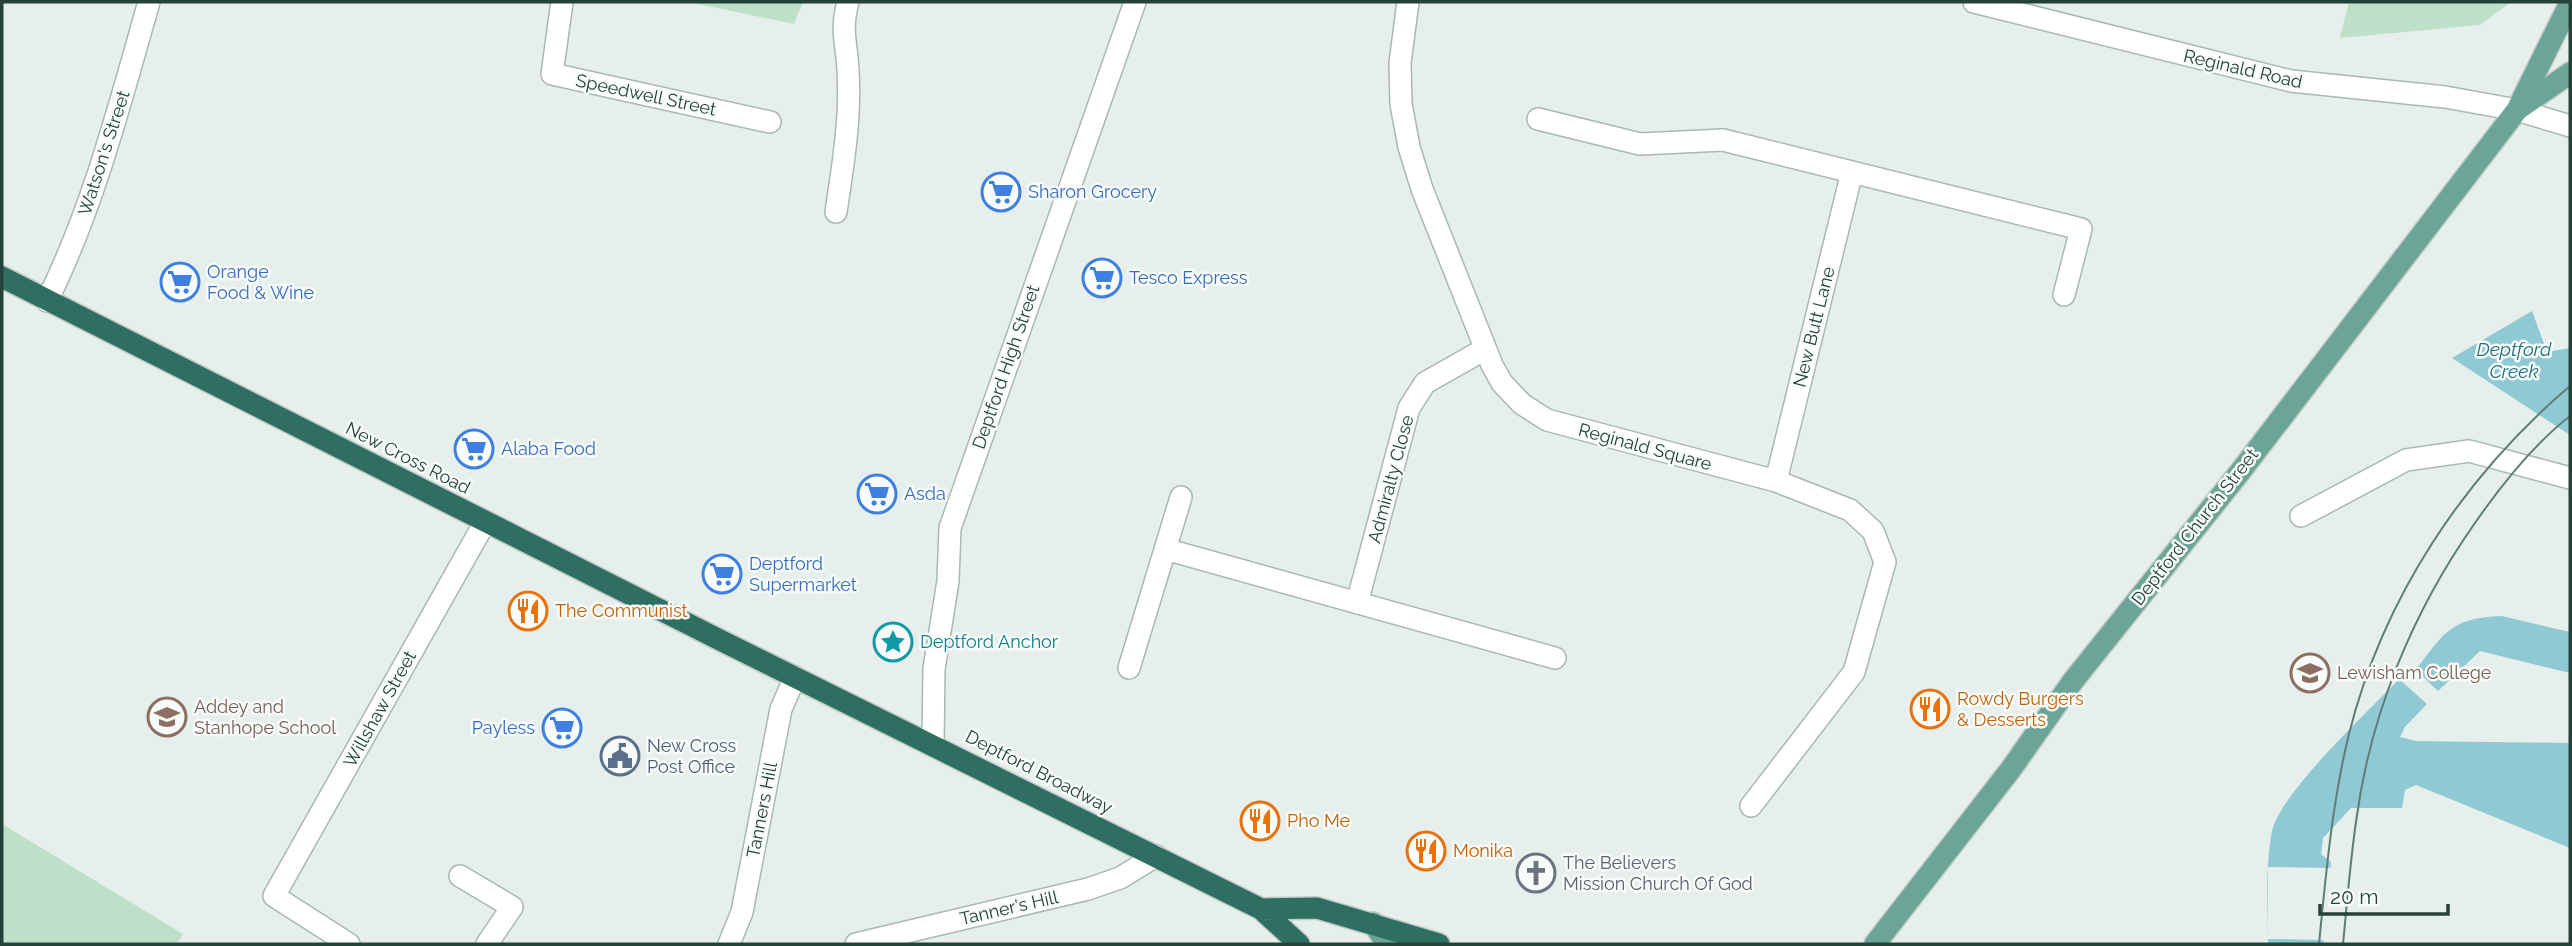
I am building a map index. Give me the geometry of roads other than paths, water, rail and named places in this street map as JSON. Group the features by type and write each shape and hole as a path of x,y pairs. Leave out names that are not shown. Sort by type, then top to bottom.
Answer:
{"highway":[{"name":"New Cross Road","path":"2,277 795,677"},
{"name":"Deptford Broadway","path":"795,677 1261,909 1299,944"},
{"name":"Deptford Broadway","path":"1261,909 1317,908 1439,944"}],"main road":[{"name":"Deptford Church Street","path":"1875,944 2011,769 2073,681 2240,472 2517,110 2570,3"},
{"name":"Deptford Church Street","path":"2517,110 2570,73"},
{"path":"1373,923 1387,944"}],"street":[{"name":"Watson's Street","path":"47,301 68,260 92,196 149,2"},
{"name":"Speedwell Street","path":"562,2 552,74 770,122"},
{"path":"836,212 847,133 848,70 841,26 848,2"},
{"name":"Deptford High Street","path":"933,744 934,668 948,581 950,528 1135,2"},
{"name":"Reginald Square","path":"1408,2 1400,63 1401,104 1409,147 1485,349 1502,383 1522,404 1546,419 1776,481 1850,510 1873,531 1885,562 1854,672 1751,806"},
{"name":"Reginald Road","path":"1973,2 2291,81 2445,97 2517,110 2570,126"},
{"path":"1538,119 1640,144 1723,140 2081,229 2064,295"},
{"name":"New Butt Lane","path":"1776,481 1852,172"},
{"name":"Admiralty Close","path":"1357,603 1409,408 1425,383 1485,349"},
{"path":"2301,516 2406,460 2469,451 2570,478"},
{"path":"1129,668 1181,497"},
{"name":"Willshaw Street","path":"349,944 274,897 485,522"},
{"path":"1165,549 1555,658"},
{"name":"Tanners Hill","path":"729,944 742,912 781,709 795,677"},
{"name":"Tanner's Hill","path":"856,944 1088,889 1120,878 1156,856"},
{"path":"460,876 512,907 487,944"}],"water":[{"name":"Deptford Creek","path":"2532,311 2547,352 2570,348 2570,435 2452,358"},
{"path":"2502,616 2570,632 2570,673 2480,651 2438,691 2416,670 2451,629 2472,620"},
{"path":"2399,679 2427,704 2405,727 2400,737 2416,741 2570,743 2570,848 2416,785 2405,790 2402,808 2351,808 2323,838 2321,854 2331,862 2323,944 2268,944 2268,859 2272,831 2279,815 2308,774"}],"tram line":[{"path":"2319,944 2330,839 2343,760 2364,684 2383,635 2406,588 2462,500 2531,421 2570,386"},
{"path":"2343,944 2352,853 2363,782 2383,703 2398,665 2432,592 2475,523 2519,466 2543,439 2570,416"}],"place":[{"name":"Sharon Grocery","path":"1001,192"},
{"name":"Tesco Express","path":"1102,278"},
{"name":"Orange Food & Wine","path":"180,282"},
{"name":"Alaba Food","path":"474,449"},
{"name":"Asda","path":"877,494"},
{"name":"Deptford Supermarket","path":"722,574"},
{"name":"The Communist","path":"528,611"},
{"name":"Deptford Anchor","path":"893,642"},
{"name":"Lewisham College","path":"2310,673"},
{"name":"Rowdy Burgers & Desserts","path":"1930,709"},
{"name":"Addey and Stanhope School","path":"167,717"},
{"name":"Payless","path":"562,728"},
{"name":"New Cross Post Office","path":"620,756"},
{"name":"Pho Me","path":"1260,821"},
{"name":"Monika","path":"1426,851"},
{"name":"The Believers Mission Church Of God","path":"1536,873"}]}
